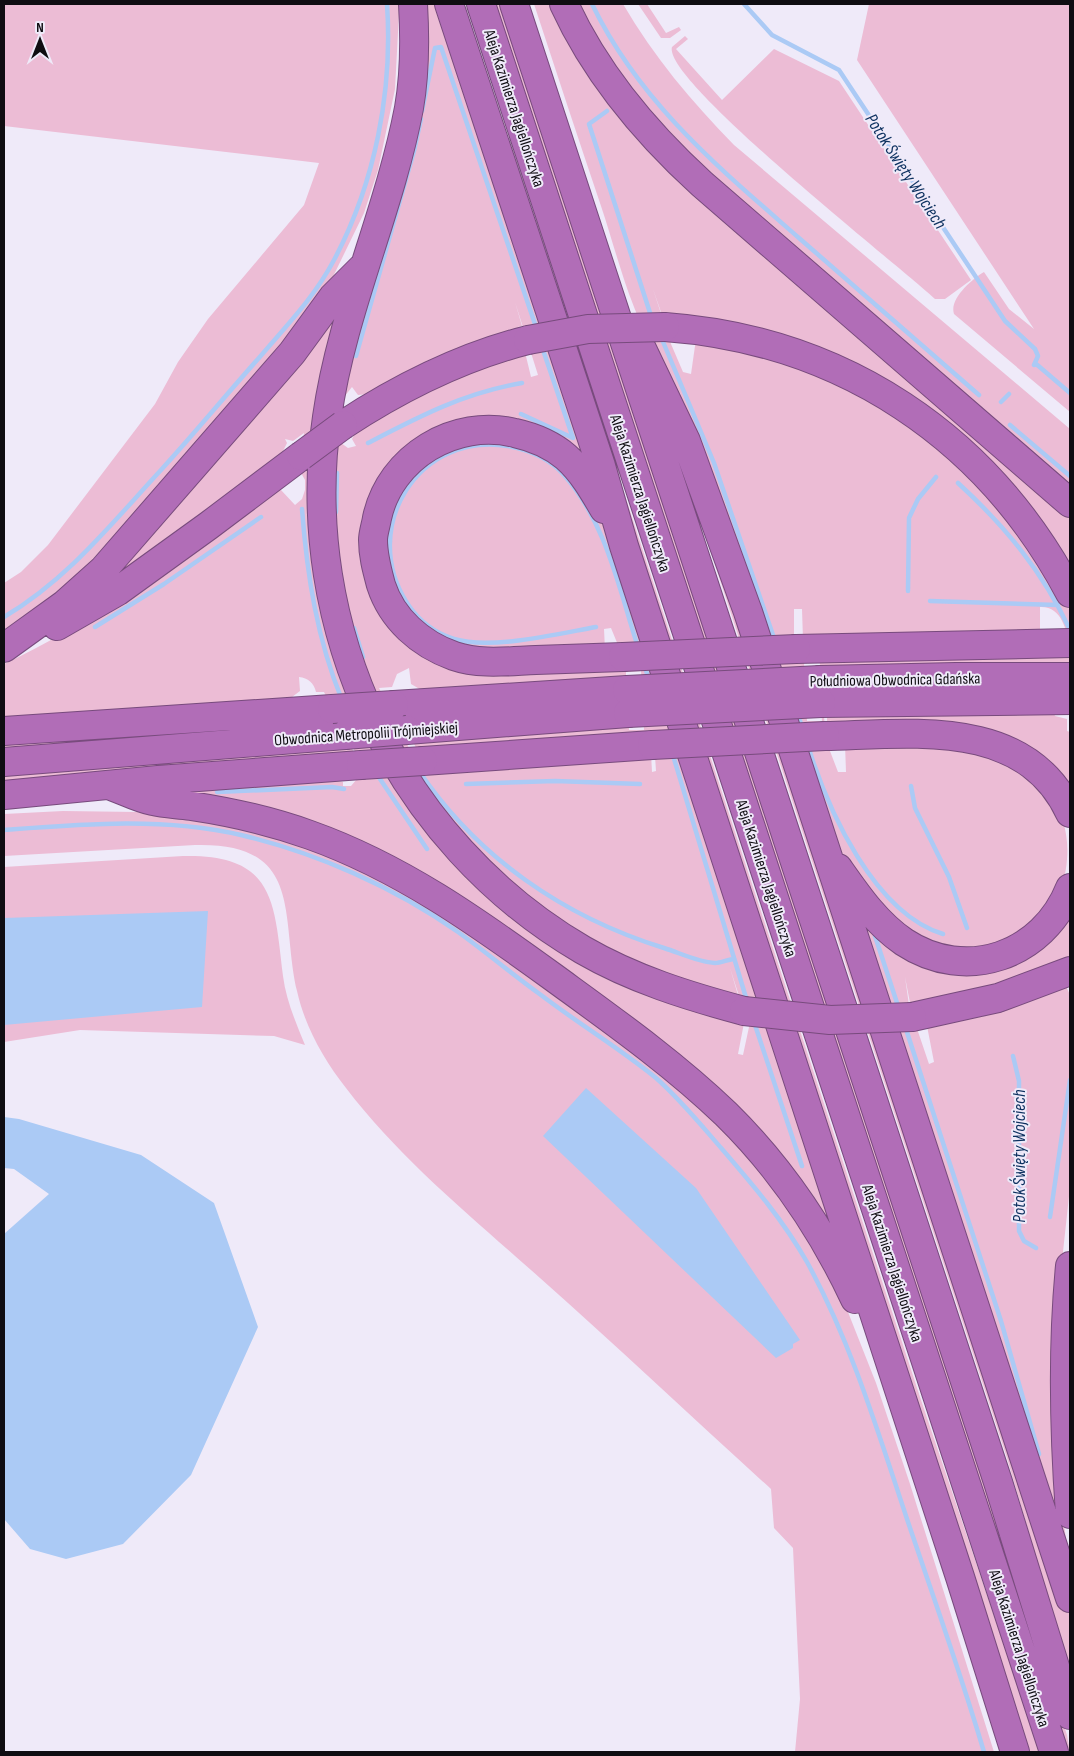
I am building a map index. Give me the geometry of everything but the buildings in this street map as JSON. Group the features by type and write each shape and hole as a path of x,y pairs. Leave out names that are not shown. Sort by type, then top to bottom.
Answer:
{"highway":[{"path":"413,4 414,60 409,106 396,161 342,343 327,416 321,505 324,551 335,616 352,673 372,722 387,752 427,812 471,863 509,898 542,924 584,951 631,974 689,997 744,1011 830,1020 912,1017 991,1000 1070,971"},
{"path":"449,4 601,466 624,546 1015,1752"},
{"name":"Aleja Kazimierza Jagiellończyka","path":"481,4 1054,1752"},
{"name":"Aleja Kazimierza Jagiellończyka","path":"514,4 995,1473 1070,1716"},
{"path":"564,4 573,24 602,72 638,120 662,147 1070,503"},
{"path":"592,244 686,441 748,612 846,915 1069,1588"},
{"path":"4,650 65,604 103,570 292,353 333,297 365,265"},
{"path":"4,650 72,619 118,591 343,425 425,377 489,350 528,340 588,329 665,327 734,336 790,351 855,378 905,406 950,440 1001,490 1039,539 1070,593"},
{"path":"624,546 591,485 566,456 534,438 504,430 476,430 452,436 418,453 394,480 380,506 373,539 375,566 385,596 404,626 436,649 479,662 796,649 1070,643"},
{"name":"Południowa Obwodnica Gdańska","path":"724,696 820,692 956,677 1070,677"},
{"name":"Południowa Obwodnica Gdańska","path":"820,692 1070,700"},
{"name":"Obwodnica Metropolii Trójmiejskiej","path":"4,731 394,705 628,702 724,696"},
{"name":"Obwodnica Metropolii Trójmiejskiej","path":"4,762 407,730 628,702"},
{"path":"4,795 361,765 652,745 825,736 934,734 960,737 1001,747 1015,753 1040,770 1058,789 1070,813"},
{"path":"109,785 152,801 219,811 265,822 310,835 358,854 420,886 468,916 646,1046 727,1115 759,1150 793,1193 837,1263 898,1388"},
{"path":"827,852 871,912 889,930 920,950 955,960 984,960 1020,948 1044,931 1055,918 1070,888"},
{"path":"1070,1266 1064,1378 1065,1438 1070,1514"}],"shaded area":[{"path":"4,4 399,4 399,13 395,89 378,170 364,213 325,293 100,561 4,634 4,583 21,572 48,545 155,404 178,362 208,319 304,205 319,163 4,126"},
{"path":"422,4 441,4 592,468 588,468 544,433 498,421 453,426 413,448 383,480 366,522 366,568 387,616 393,624 407,639 442,661 470,668 491,670 561,668 625,662 611,628 604,629 605,650 515,657 479,655 462,651 439,642 418,629 401,611 389,590 380,550 385,512 401,480 427,455 459,439 495,434 531,442 566,465 581,482 599,512 612,543 843,1248 841,1251 813,1206 783,1165 711,1088 621,1016 468,905 386,858 306,824 241,806 152,792 153,788 330,776 331,780 343,782 343,786 351,786 357,779 367,778 368,776 340,723 341,727 4,753 4,739 337,718 324,692 316,692 310,681 299,677 300,691 288,700 4,718 4,664 74,627 108,606 173,562 267,490 270,493 281,490 295,505 302,499 305,490 305,480 300,471 304,433 293,441 285,439 287,443 283,451 284,454 143,559 94,592 90,592 296,355 342,294 343,297 320,389 312,436 309,483 316,582 339,673 377,757 428,832 491,898 566,952 651,994 744,1023 738,1054 743,1055 749,1027 730,968 740,1002 687,988 636,969 603,953 532,907 470,851 419,787 380,717 351,641 334,561 330,478 339,394 352,336 396,195 408,146 417,85","holes":["515,302 538,375 531,377 524,348 501,355 457,372 415,392 354,427 356,431 352,439 356,446 348,448 341,443 344,397 352,387 358,395 369,394 440,357 518,330 518,327 522,326","409,668 411,684 423,691 626,681 626,672 641,671 644,730 629,730 629,722 413,742 421,757 628,742 628,739 649,737 655,756 656,771 652,772 651,753 450,767 450,772 422,774 379,688 392,687 397,674"]},
{"path":"454,4 464,4 921,1400 1040,1752 1023,1752"},
{"path":"493,4 501,4 1067,1735 1070,1752 1065,1752"},
{"path":"534,4 555,4 571,37 608,94 668,164 1070,514 1070,568 1035,514 994,466 949,424 899,389 844,360 787,338 726,323 662,315 653,289 671,344 683,372 691,374 696,339 750,349 797,363 842,382 885,405 925,432 962,463 997,498 1027,537 1057,584 1071,616 1070,646 1062,620 1053,610 1040,607 1040,629 1027,631 1027,635 803,640 802,609 794,609 794,637 785,638 791,656 817,655 818,662 804,663 807,721 822,721 821,712 1054,713 1055,716 1067,719 1067,731 1070,732 1070,800 1049,772 1023,752 994,739 962,732 928,729 827,731 827,716 824,716 825,729 822,730 838,772 846,772 845,744 928,742 983,750 1009,759 1031,774 1050,794 1062,817 1066,833 1067,859 1065,872 1058,895 1045,915 1037,924 1017,939 997,948 976,952 956,951 936,946 918,938 900,927 870,898 858,882 838,847 816,792 765,634 699,450 629,295"},
{"path":"576,4 623,4 647,42 674,78 734,145 1070,429 1070,488 678,146 613,67"},
{"path":"638,4 647,4 666,33 679,27 681,30 670,38 661,38"},
{"path":"869,4 1070,4 1070,412 954,314 953,308 958,296 968,284 984,272 1009,309 1034,329 857,60"},
{"path":"685,36 688,39 676,49 722,100 774,49 839,81 971,280 945,299 935,299 834,214 742,133 704,96 679,66 672,47"},
{"path":"671,424 1070,1614 1070,1674 1007,1458 670,427"},
{"path":"1070,648 1070,664 820,666 819,652"},
{"path":"351,747 359,761 4,787 4,775"},
{"path":"63,811 137,812 200,819 280,838 376,876 458,923 607,1031 699,1105 751,1159 806,1234 846,1307 876,1383 910,1484 994,1752 795,1752 800,1699 793,1548 774,1528 771,1489 598,1330 438,1188 367,1114 330,1066 310,1030 297,991 286,911 281,889 271,870 255,856 230,847 195,845 4,856 4,814"},
{"path":"183,856 213,858 236,863 253,873 264,887 272,905 277,925 286,994 305,1045 274,1036 80,1030 4,1042 4,867"},
{"path":"847,892 956,966 1070,904 1070,962 1033,977 911,1008 905,977 909,1005 929,1064 934,1062 927,1026 1066,986 1070,995 1070,1187 1062,1261 1063,1516 1068,1555"}],"water":[{"path":"208,911 202,1007 4,1025 4,918"},
{"path":"586,1088 696,1188 800,1340 793,1344 793,1348 776,1358 543,1136"},
{"path":"4,1117 19,1119 141,1155 214,1203 258,1327 191,1475 123,1544 66,1559 30,1549 4,1519 4,1234 49,1194 14,1169 4,1168"}],"waterway":[{"path":"4,617 49,586 88,550 289,324 326,274 348,230 360,200 378,136 387,70 387,4"},
{"path":"592,4 611,40 633,72 683,132 739,185 979,395"},
{"name":"Potok Święty Wojciech","path":"744,4 772,35 839,70 1005,321 1035,349 1038,356 1034,365"},
{"path":"422,111 435,48 441,47 537,330"},
{"path":"607,111 589,124 652,319"},
{"path":"356,356 414,151 421,119"},
{"path":"661,337 714,463 775,641"},
{"path":"521,414 573,438 542,347"},
{"path":"1035,363 1070,393"},
{"path":"368,443 461,399 522,383"},
{"name":"Potok Święty Wojciech","path":"1001,402 1009,394"},
{"path":"1010,425 1070,476"},
{"path":"596,627 524,640 486,643 454,639 428,625 416,615 407,603 394,574 390,545 394,516 406,491 424,469 448,454 476,445 508,446 539,456 552,464 564,475 578,494 591,514 601,535 610,557 638,647"},
{"path":"336,512 337,473"},
{"name":"Potok Święty Wojciech","path":"908,591 909,518 918,499 936,477"},
{"path":"958,483 992,516 1022,551 1048,589 1070,630"},
{"path":"302,509 314,606 326,654 342,700"},
{"path":"95,627 164,584 261,517"},
{"path":"930,601 1058,605"},
{"path":"354,628 363,657"},
{"path":"644,664 649,680"},
{"path":"797,713 803,729"},
{"path":"808,746 841,828 875,882 896,905 918,923 943,934"},
{"path":"672,752 747,1001"},
{"path":"419,771 442,802 468,831 496,857 558,901 627,935 689,957 715,963 733,959"},
{"path":"376,773 427,849"},
{"path":"466,784 555,781 640,784"},
{"name":"Potok Święty Wojciech","path":"911,786 915,808 949,877 967,928"},
{"path":"217,792 332,787 344,789"},
{"path":"4,830 93,824 182,826 212,829 241,835 298,851 381,886 408,900 458,932 555,1006 628,1056 665,1086 682,1103 767,1203 798,1247 823,1292 863,1388 984,1752"},
{"path":"875,936 899,1009"},
{"path":"754,1022 802,1166"},
{"path":"905,1026 1001,1321 1039,1454"},
{"name":"Potok Święty Wojciech","path":"1013,1056 1019,1081 1019,1231 1024,1241 1036,1248"},
{"path":"1050,1217 1070,1080"}]}
